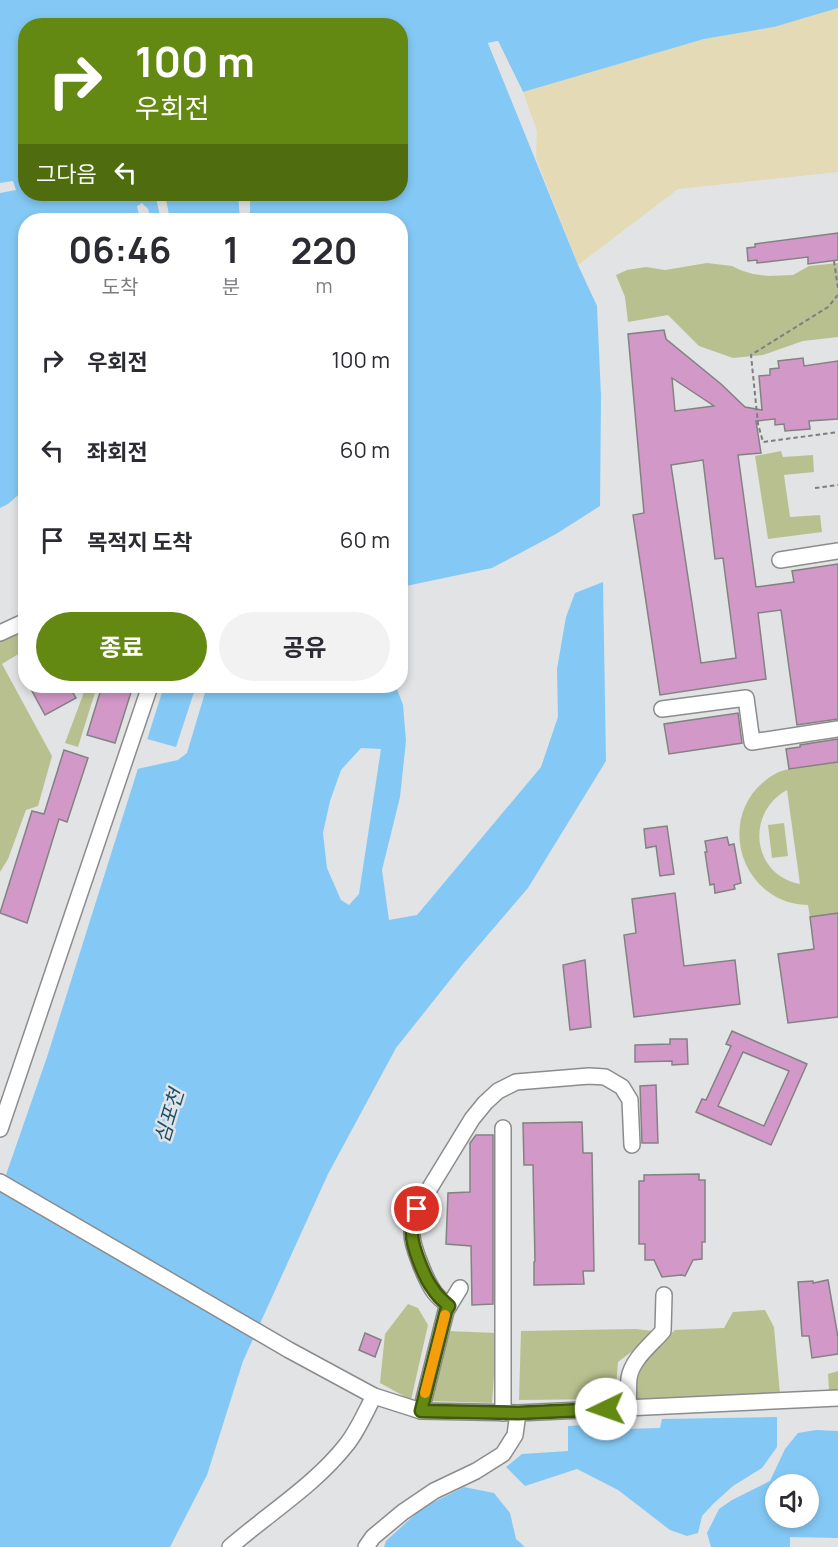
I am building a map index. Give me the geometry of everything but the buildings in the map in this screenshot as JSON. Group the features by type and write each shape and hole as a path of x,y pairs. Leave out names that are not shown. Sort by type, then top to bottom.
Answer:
{"street":[{"path":"780,560 838,551"},
{"path":"0,633 18,625"},
{"path":"0,1129 148,693"},
{"path":"662,709 747,698 752,742 838,729"},
{"path":"449,1306 431,1287 411,1235 412,1223 417,1209 472,1119 498,1090 516,1082 589,1076 605,1077 622,1087 630,1100 632,1145"},
{"path":"366,1547 374,1537 404,1512 434,1491 476,1471 502,1454 514,1435 510,1413 503,1128"},
{"path":"0,1182 289,1350 374,1396 421,1411 510,1413 838,1398"},
{"path":"421,1411 446,1311 460,1288"},
{"path":"628,1408 629,1376 644,1351 663,1331 664,1295"},
{"path":"230,1547 327,1468 349,1442 374,1396"}],"path":[{"path":"834,261 838,288"},
{"path":"838,295 828,307 751,355 758,424 763,442 838,432"},
{"path":"815,488 838,485"}],"green space":[{"path":"707,263 732,266 753,274 769,276 793,275 809,266 838,263 838,337 803,341 763,355 733,358 699,346 668,315 628,322 625,297 616,275 627,270 646,267 665,270"},
{"path":"781,451 783,457 813,455 814,472 784,475 790,517 820,515 822,532 768,539 755,456"},
{"path":"18,631 18,654 2,664 52,756 38,806 26,810 8,859 0,872 0,640"},
{"path":"83,693 95,693 78,747 65,743"},
{"path":"838,762 838,913 810,917 808,905 784,900 764,889 750,872 742,852 739,830 744,809 756,790 775,774 796,767","holes":["787,790 800,884 784,878 772,869 764,856 760,842 760,827 765,813 774,800"]},
{"path":"784,823 788,856 772,858 768,825"},
{"path":"408,1304 418,1308 428,1325 411,1400 380,1383 385,1334"},
{"path":"765,1310 774,1327 780,1394 637,1400 634,1388 646,1356 675,1330 724,1328 733,1312"},
{"path":"636,1329 653,1331 618,1362 615,1399 519,1400 521,1331"},
{"path":"446,1331 497,1333 492,1403 431,1401"},
{"path":"838,1371 838,1391 829,1391 828,1374"}],"sand":[{"path":"838,8 838,172 678,189 578,265 536,158 537,131 523,92 704,39 774,27"}],"water":[{"path":"0,0 838,0 838,8 774,27 704,39 523,92 498,41 488,43 578,265 597,306 601,396 600,506 556,534 492,568 408,586 408,213 18,213 18,495 0,508"},
{"name":"심포천","path":"603,582 606,761 528,888 462,965 396,1048 328,1174 243,1361 207,1475 170,1547 0,1547 0,1192 47,1057 162,693 399,693 403,705 406,741 400,797 382,870 389,920 417,915 541,767 558,717 557,669 566,617 575,593","holes":["361,748 381,749 359,894 349,905 341,900 327,868 323,833 330,801 341,770"]},
{"path":"777,1417 777,1447 762,1468 733,1486 713,1504 702,1516 698,1533 687,1536 670,1530 618,1490 577,1469 525,1486 506,1467 522,1454 568,1451 568,1426 621,1423 622,1429 660,1428 662,1419"},
{"path":"816,1430 838,1431 838,1538 790,1537 790,1547 711,1547 707,1533 719,1509 765,1484 765,1528 819,1528 819,1474 773,1474 785,1449 798,1433"},
{"path":"464,1487 494,1493 510,1513 516,1539 525,1547 384,1547 386,1541 422,1508"}],"pier":[{"path":"498,41 524,94 520,93 496,44 492,45 536,151 536,158 488,43"},
{"path":"13,181 16,190 0,193 0,183"},
{"path":"157,201 166,201 169,213 159,213"},
{"path":"239,201 250,201 250,213 239,213"},
{"path":"142,203 149,213 138,213 137,206"},
{"path":"194,693 205,693 187,753 178,760 137,769 147,739 176,747"}],"slow traffic":[{"path":"425,1393 445,1315"}],"route":[{"path":"417,1209 411,1235 416,1251 431,1287 449,1306 421,1411 518,1413 606,1409"}]}
